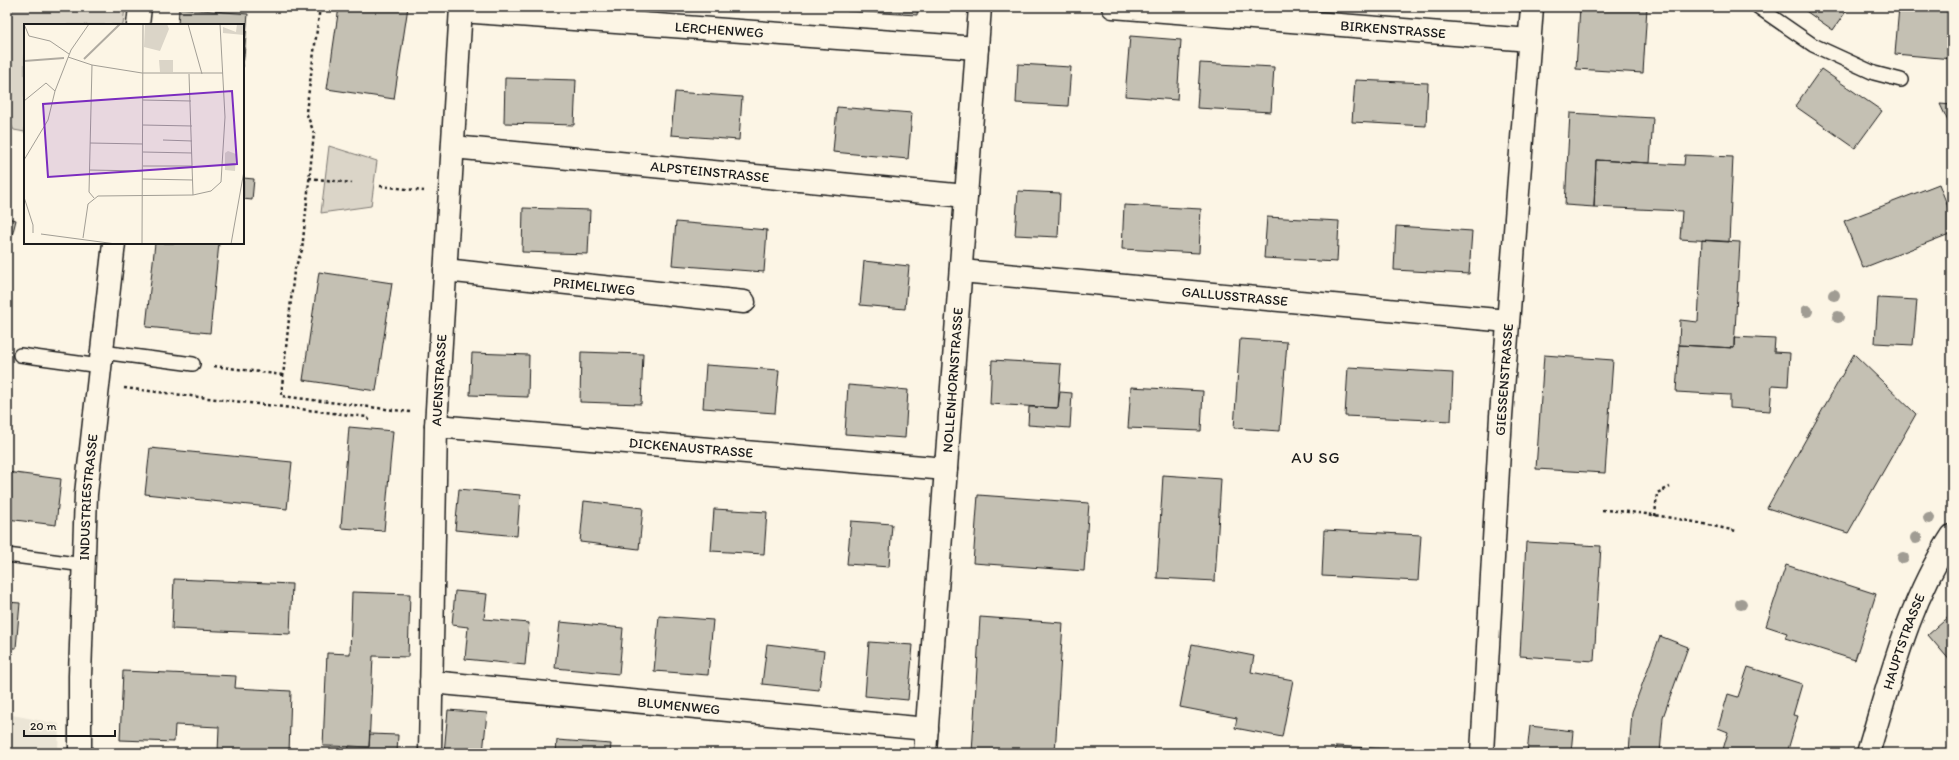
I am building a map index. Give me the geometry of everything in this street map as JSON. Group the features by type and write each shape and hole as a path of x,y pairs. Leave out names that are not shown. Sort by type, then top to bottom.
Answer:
{"street":[{"path":"138,24 140,7"},
{"name":"NOLLENHORNSTRASSE","path":"925,753 980,7"},
{"name":"BIRKENSTRASSE","path":"1113,7 1530,40"},
{"name":"GIESSENSTRASSE","path":"1482,753 1508,321 1532,7"},
{"name":"LERCHENWEG","path":"461,9 977,48"},
{"name":"AUENSTRASSE","path":"430,753 436,421 461,9"},
{"name":"ALPSTEINSTRASSE","path":"453,147 966,196"},
{"name":"INDUSTRIESTRASSE","path":"80,753 86,494 114,244"},
{"name":"PRIMELIWEG","path":"445,270 744,302"},
{"name":"GALLUSSTRASSE","path":"961,271 1508,321"},
{"name":"DICKENAUSTRASSE","path":"436,421 946,469"},
{"name":"HAUPTSTRASSE","path":"1868,753 1907,624 1920,592 1939,556 1952,536"},
{"name":"BLUMENWEG","path":"431,682 927,729"}],"lane":[{"path":"1758,7 1813,45 1874,73 1901,80"},
{"path":"20,355 193,364"},
{"path":"7,555 84,565"}],"path":[{"path":"320,7 306,112 314,133 302,250 294,271 281,396 436,421"},
{"path":"309,178 352,183"},
{"path":"380,186 395,187"},
{"path":"193,364 283,375"},
{"path":"120,387 367,417 371,423"},
{"path":"1655,516 1657,493 1670,486"},
{"path":"1602,510 1701,523 1736,531"}],"shaded area":[{"path":"12,7 125,7 123,24 24,24 24,132 14,130 7,118 7,45"},
{"path":"329,146 377,161 371,206 321,213"},
{"path":"7,714 59,724 58,753 7,753"}],"building":[{"path":"339,7 408,7 394,99 327,89"},
{"path":"848,7 918,7 917,15 847,11"},
{"path":"1580,7 1647,7 1643,73 1576,69"},
{"path":"1800,7 1849,7 1833,30"},
{"path":"1899,7 1952,7 1952,59 1895,54"},
{"path":"179,8 248,14 244,56 244,24 178,24"},
{"path":"1130,36 1181,40 1177,100 1125,96"},
{"path":"1200,63 1274,67 1271,112 1197,108"},
{"path":"1018,64 1071,67 1068,106 1016,103"},
{"path":"1821,69 1882,111 1855,148 1795,106"},
{"path":"505,78 576,80 574,125 504,123"},
{"path":"1355,80 1428,83 1426,126 1352,122"},
{"path":"675,92 742,97 739,140 671,135"},
{"path":"1940,104 1952,105 1952,130"},
{"path":"837,107 912,113 908,159 833,152"},
{"path":"1570,113 1653,118 1650,163 1596,160 1594,207 1565,205"},
{"path":"1685,155 1733,157 1729,242 1680,239 1682,211 1594,207 1596,160 1684,165"},
{"path":"244,178 254,179 252,200 244,199"},
{"path":"1939,184 1952,217 1952,233 1863,268 1844,221"},
{"path":"1018,191 1060,193 1058,237 1015,235"},
{"path":"1124,205 1201,209 1199,253 1122,249"},
{"path":"523,208 590,210 588,254 522,252"},
{"path":"1267,217 1339,221 1337,262 1264,258"},
{"path":"7,218 16,220 7,256"},
{"path":"676,222 767,230 764,272 672,265"},
{"path":"1396,226 1472,231 1469,274 1394,270"},
{"path":"1702,240 1740,242 1734,348 1679,345 1680,320 1698,322"},
{"path":"155,244 219,244 210,333 146,327"},
{"path":"864,261 909,266 905,309 860,305"},
{"path":"319,272 392,283 376,391 303,380"},
{"path":"1878,298 1917,300 1913,345 1875,343"},
{"path":"1734,337 1775,339 1774,352 1790,353 1788,386 1772,385 1770,411 1730,408 1730,395 1676,392 1679,345 1734,348"},
{"path":"1240,339 1287,342 1280,431 1234,428"},
{"path":"581,352 643,354 641,404 580,402"},
{"path":"472,353 529,355 528,397 470,395"},
{"path":"1854,354 1916,414 1848,533 1767,508"},
{"path":"1544,355 1613,360 1605,473 1536,469"},
{"path":"992,360 1061,364 1058,408 990,404"},
{"path":"706,365 779,370 775,413 703,408"},
{"path":"1348,367 1453,373 1451,421 1345,416"},
{"path":"848,385 908,390 905,438 845,434"},
{"path":"1131,387 1203,391 1201,431 1128,428"},
{"path":"1060,392 1072,393 1070,428 1028,425 1029,407 1058,408"},
{"path":"349,427 393,431 384,531 341,528"},
{"path":"150,448 292,462 287,509 145,494"},
{"path":"7,472 61,479 56,525 7,519"},
{"path":"1163,475 1221,479 1215,581 1157,578"},
{"path":"459,489 520,495 517,536 455,530"},
{"path":"978,495 1089,503 1084,571 973,563"},
{"path":"584,501 643,508 639,549 580,542"},
{"path":"714,509 767,512 764,554 711,551"},
{"path":"851,521 892,524 889,567 847,564"},
{"path":"1324,530 1421,535 1418,581 1322,576"},
{"path":"1526,542 1601,546 1594,661 1520,656"},
{"path":"1786,565 1876,594 1855,660 1785,638 1787,633 1766,626"},
{"path":"174,579 292,584 290,634 172,629"},
{"path":"455,591 487,594 484,619 529,623 525,665 465,659 468,627 452,625"},
{"path":"352,592 410,594 408,657 373,656 369,747 323,746 327,653 350,654"},
{"path":"7,602 20,603 16,648 7,648"},
{"path":"1952,614 1952,663 1928,635"},
{"path":"659,616 713,620 708,675 654,671"},
{"path":"980,617 1063,623 1055,753 972,753"},
{"path":"560,622 623,628 619,674 555,668"},
{"path":"1660,636 1688,647 1663,717 1660,753 1629,753 1632,712"},
{"path":"869,642 913,645 908,700 865,696"},
{"path":"767,644 824,651 819,690 762,684"},
{"path":"1192,644 1254,656 1251,672 1293,680 1282,737 1235,728 1237,718 1180,707"},
{"path":"1748,667 1802,684 1793,715 1798,716 1787,753 1722,753 1728,732 1718,728 1728,694 1738,697"},
{"path":"123,671 236,676 235,688 291,691 289,753 218,753 219,727 175,725 174,742 120,740"},
{"path":"448,710 487,713 483,753 444,753"},
{"path":"1530,726 1573,731 1571,753 1527,753"},
{"path":"370,734 398,735 397,753 348,753 349,746 369,747"},
{"path":"557,740 611,744 610,753 556,753"},
{"path":"1336,746 1441,752 1441,753 1335,753"}],"district":[{"name":"AU SG","path":"1316,457"}]}
